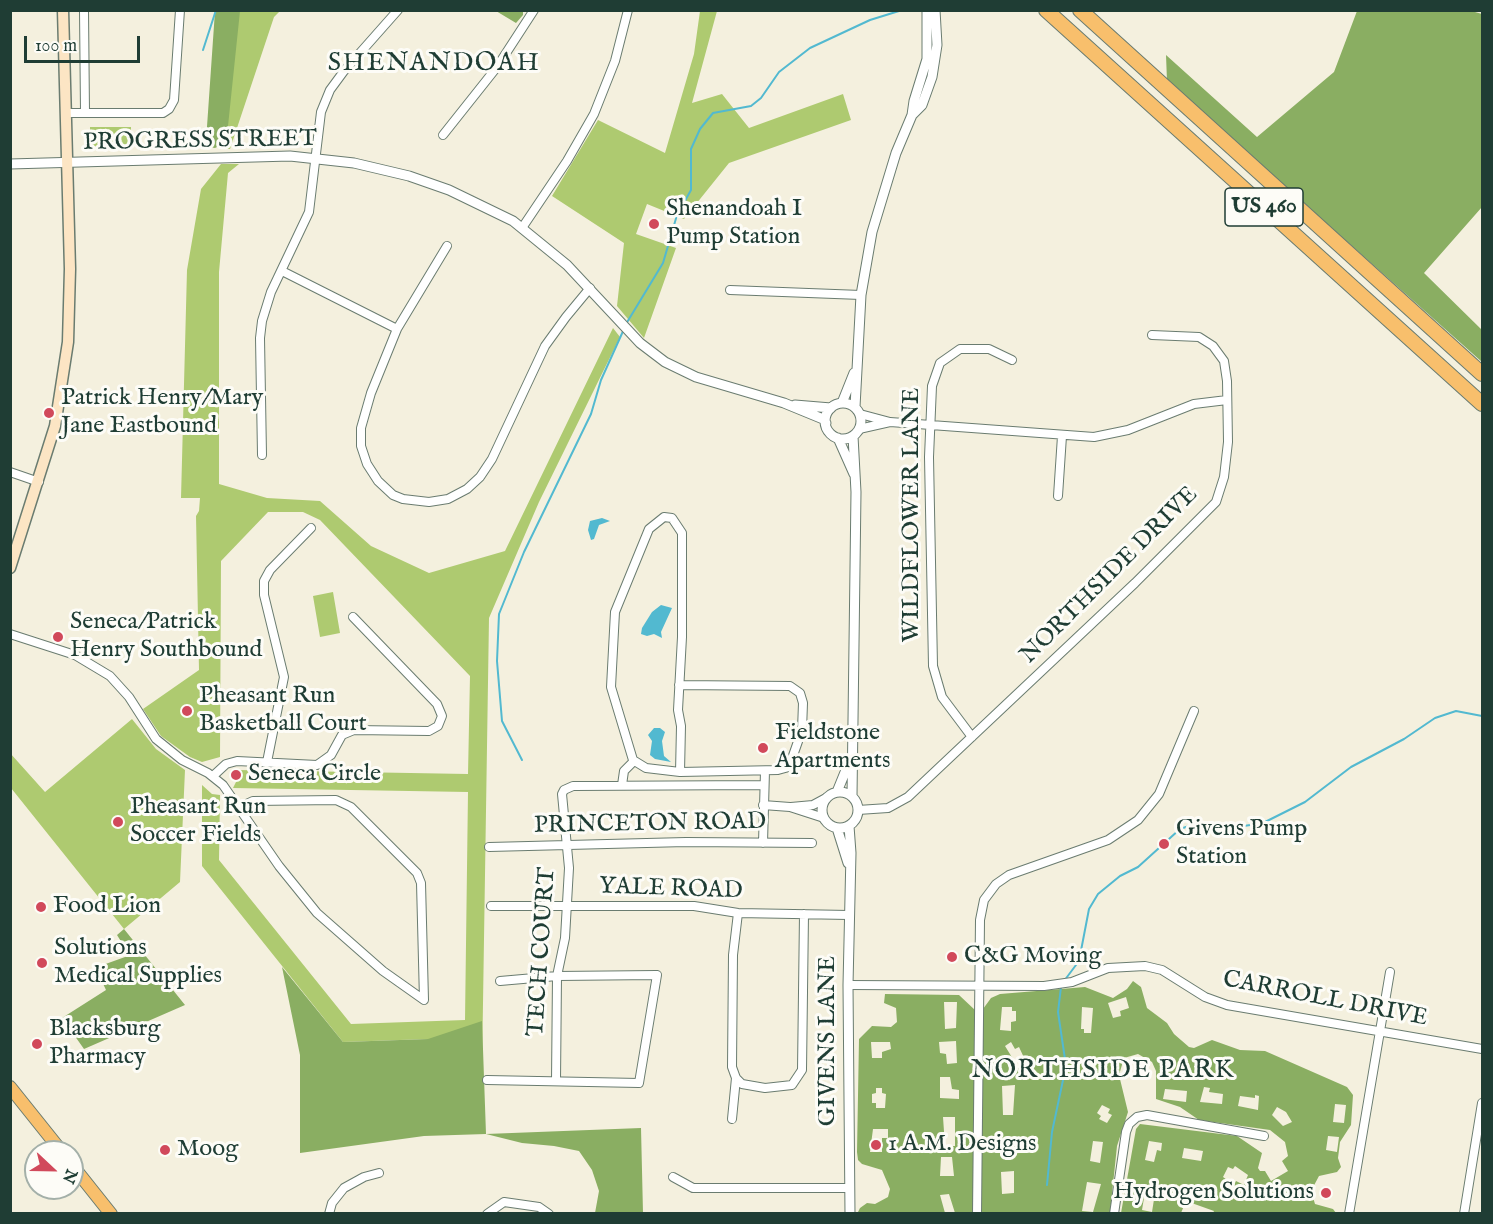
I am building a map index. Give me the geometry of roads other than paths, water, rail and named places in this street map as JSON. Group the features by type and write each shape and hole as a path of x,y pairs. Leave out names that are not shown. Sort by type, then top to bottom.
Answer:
{"highway":[{"name":"US 460","path":"1046,10 1482,404"},
{"name":"US 460","path":"1080,10 1482,374"}],"main road":[{"path":"10,568 39,482 60,405 69,325 63,10"},
{"path":"10,1087 52,1140"},
{"path":"84,1180 111,1214"}],"street":[{"path":"84,10 85,113"},
{"path":"66,113 163,112 171,107 174,100 180,10"},
{"path":"262,455 261,331 269,298 309,212 319,120 330,90 398,10"},
{"path":"443,135 497,67 534,10"},
{"path":"522,228 567,161 594,114 611,71 628,10"},
{"path":"790,807 824,818 837,828 849,826 855,820 858,810 852,796 851,755 856,368 861,295 879,203 912,115 928,50 927,10"},
{"path":"912,115 922,105 934,68 937,38 935,10"},
{"name":"PROGRESS STREET","path":"10,164 67,164 234,156 315,158 367,165 409,176 483,206 522,228 567,265 634,337 655,355 686,373 784,403 823,419 826,423"},
{"path":"447,246 397,329 368,403 361,428 361,446 367,464 393,495 417,502 441,501 467,489 486,469 545,346 590,288"},
{"path":"282,271 397,329"},
{"path":"730,290 861,295"},
{"name":"NORTHSIDE DRIVE","path":"858,810 888,808 898,804 1135,583 1216,502 1224,477 1228,442 1224,361 1213,346 1199,337 1152,335"},
{"name":"WILDFLOWER LANE","path":"972,737 942,698 933,666 930,424 934,374 949,355 960,349 979,347 1000,352 1012,360"},
{"path":"855,476 838,438 830,432 826,423 831,408 842,403 856,368"},
{"path":"842,403 857,411 890,422 1062,436 1109,436 1183,408 1227,400"},
{"name":"PROGRESS STREET","path":"784,403 831,408"},
{"path":"838,438 890,422"},
{"path":"1058,496 1062,436"},
{"path":"10,472 39,482"},
{"path":"679,685 790,686 800,693 804,717 795,757 789,767 765,771 680,772 646,768 634,761 611,687 615,612 649,529 664,517 672,518 682,533 683,575 679,685 680,772"},
{"path":"267,762 284,677 264,594 264,581 270,570 311,528"},
{"path":"213,776 231,762 313,766 327,760 339,738 348,731 429,731 438,726 441,716 437,704 352,617"},
{"path":"10,634 75,656 96,666 123,689 150,732 182,760 213,776 240,807 279,866 317,913 383,971 424,1000 421,883 417,873 351,807 336,800 253,801 240,807"},
{"path":"977,1214 980,920 984,900 992,889 1009,875 1108,840 1138,820 1159,794 1194,711"},
{"path":"763,805 790,807 813,805 837,792 851,755"},
{"path":"634,761 624,771 622,785 764,785"},
{"path":"763,843 765,771"},
{"name":"TECH COURT","path":"556,1081 557,976 565,938 567,906 568,846 562,799 564,790 573,786 622,785"},
{"path":"837,792 852,796"},
{"path":"824,818 822,806 826,798"},
{"name":"GIVENS LANE","path":"849,826 850,1214"},
{"name":"GIVENS LANE","path":"837,828 850,868"},
{"name":"PRINCETON ROAD","path":"489,847 812,843"},
{"name":"YALE ROAD","path":"491,906 711,907 738,913 849,915"},
{"path":"732,1119 736,1078 732,1066 732,980 738,913"},
{"path":"736,1078 747,1086 785,1088 796,1082 801,1074 804,1033 804,914"},
{"name":"CARROLL DRIVE","path":"848,985 1062,984 1108,968 1145,966 1162,970 1216,1002 1482,1049"},
{"path":"1349,1214 1390,972"},
{"path":"487,1080 639,1083 657,975 557,976 500,981"},
{"path":"1464,1214 1482,1103"},
{"path":"1114,1214 1125,1132 1129,1124 1137,1117 1147,1115 1264,1136"},
{"path":"329,1214 333,1203 344,1188 364,1177 379,1173"},
{"path":"673,1177 693,1188 849,1188"},
{"path":"487,1214 504,1202 539,1207 549,1214"}],"water":[{"path":"602,518 610,521 599,525 594,539 591,540 588,530 590,521"},
{"path":"661,605 672,608 661,632 662,638 654,634 647,636 641,634 652,612"},
{"path":"654,728 660,728 665,732 662,741 664,756 671,762 655,759 650,755 652,741 648,735"}],"waterway":[{"path":"203,50 216,10"},
{"path":"626,324 663,263 677,215 691,190 691,149 700,129 713,113 751,106 761,98 779,72 810,48 870,20 899,11"},
{"path":"522,760 502,721 497,661 499,614 524,552 591,414 601,380 624,329"},
{"path":"1064,981 1079,961 1089,909 1098,894 1120,876 1138,867 1180,829 1195,824 1231,828 1263,823 1305,802 1351,767 1404,739 1435,718 1456,711 1482,716"},
{"path":"1047,1185 1052,1132 1066,1066 1058,1012 1061,987"}],"place":[{"name":"Shenandoah I Pump Station","path":"654,224"},
{"name":"Patrick Henry/Mary Jane Eastbound","path":"49,413"},
{"name":"Seneca/Patrick Henry Southbound","path":"58,637"},
{"name":"Pheasant Run Basketball Court","path":"187,711"},
{"name":"Fieldstone Apartments","path":"763,748"},
{"name":"Seneca Circle","path":"236,775"},
{"name":"Pheasant Run Soccer Fields","path":"118,822"},
{"name":"Givens Pump Station","path":"1164,844"},
{"name":"Food Lion","path":"41,907"},
{"name":"C&G Moving","path":"952,957"},
{"name":"Solutions Medical Supplies","path":"42,963"},
{"name":"Blacksburg Pharmacy","path":"37,1044"},
{"name":"1 A.M. Designs","path":"876,1145"},
{"name":"Moog","path":"165,1150"},
{"name":"Hydrogen Solutions","path":"1326,1193"}],"district":[{"name":"SHENANDOAH","path":"434,65"},
{"name":"NORTHSIDE PARK","path":"1103,1072"}]}
